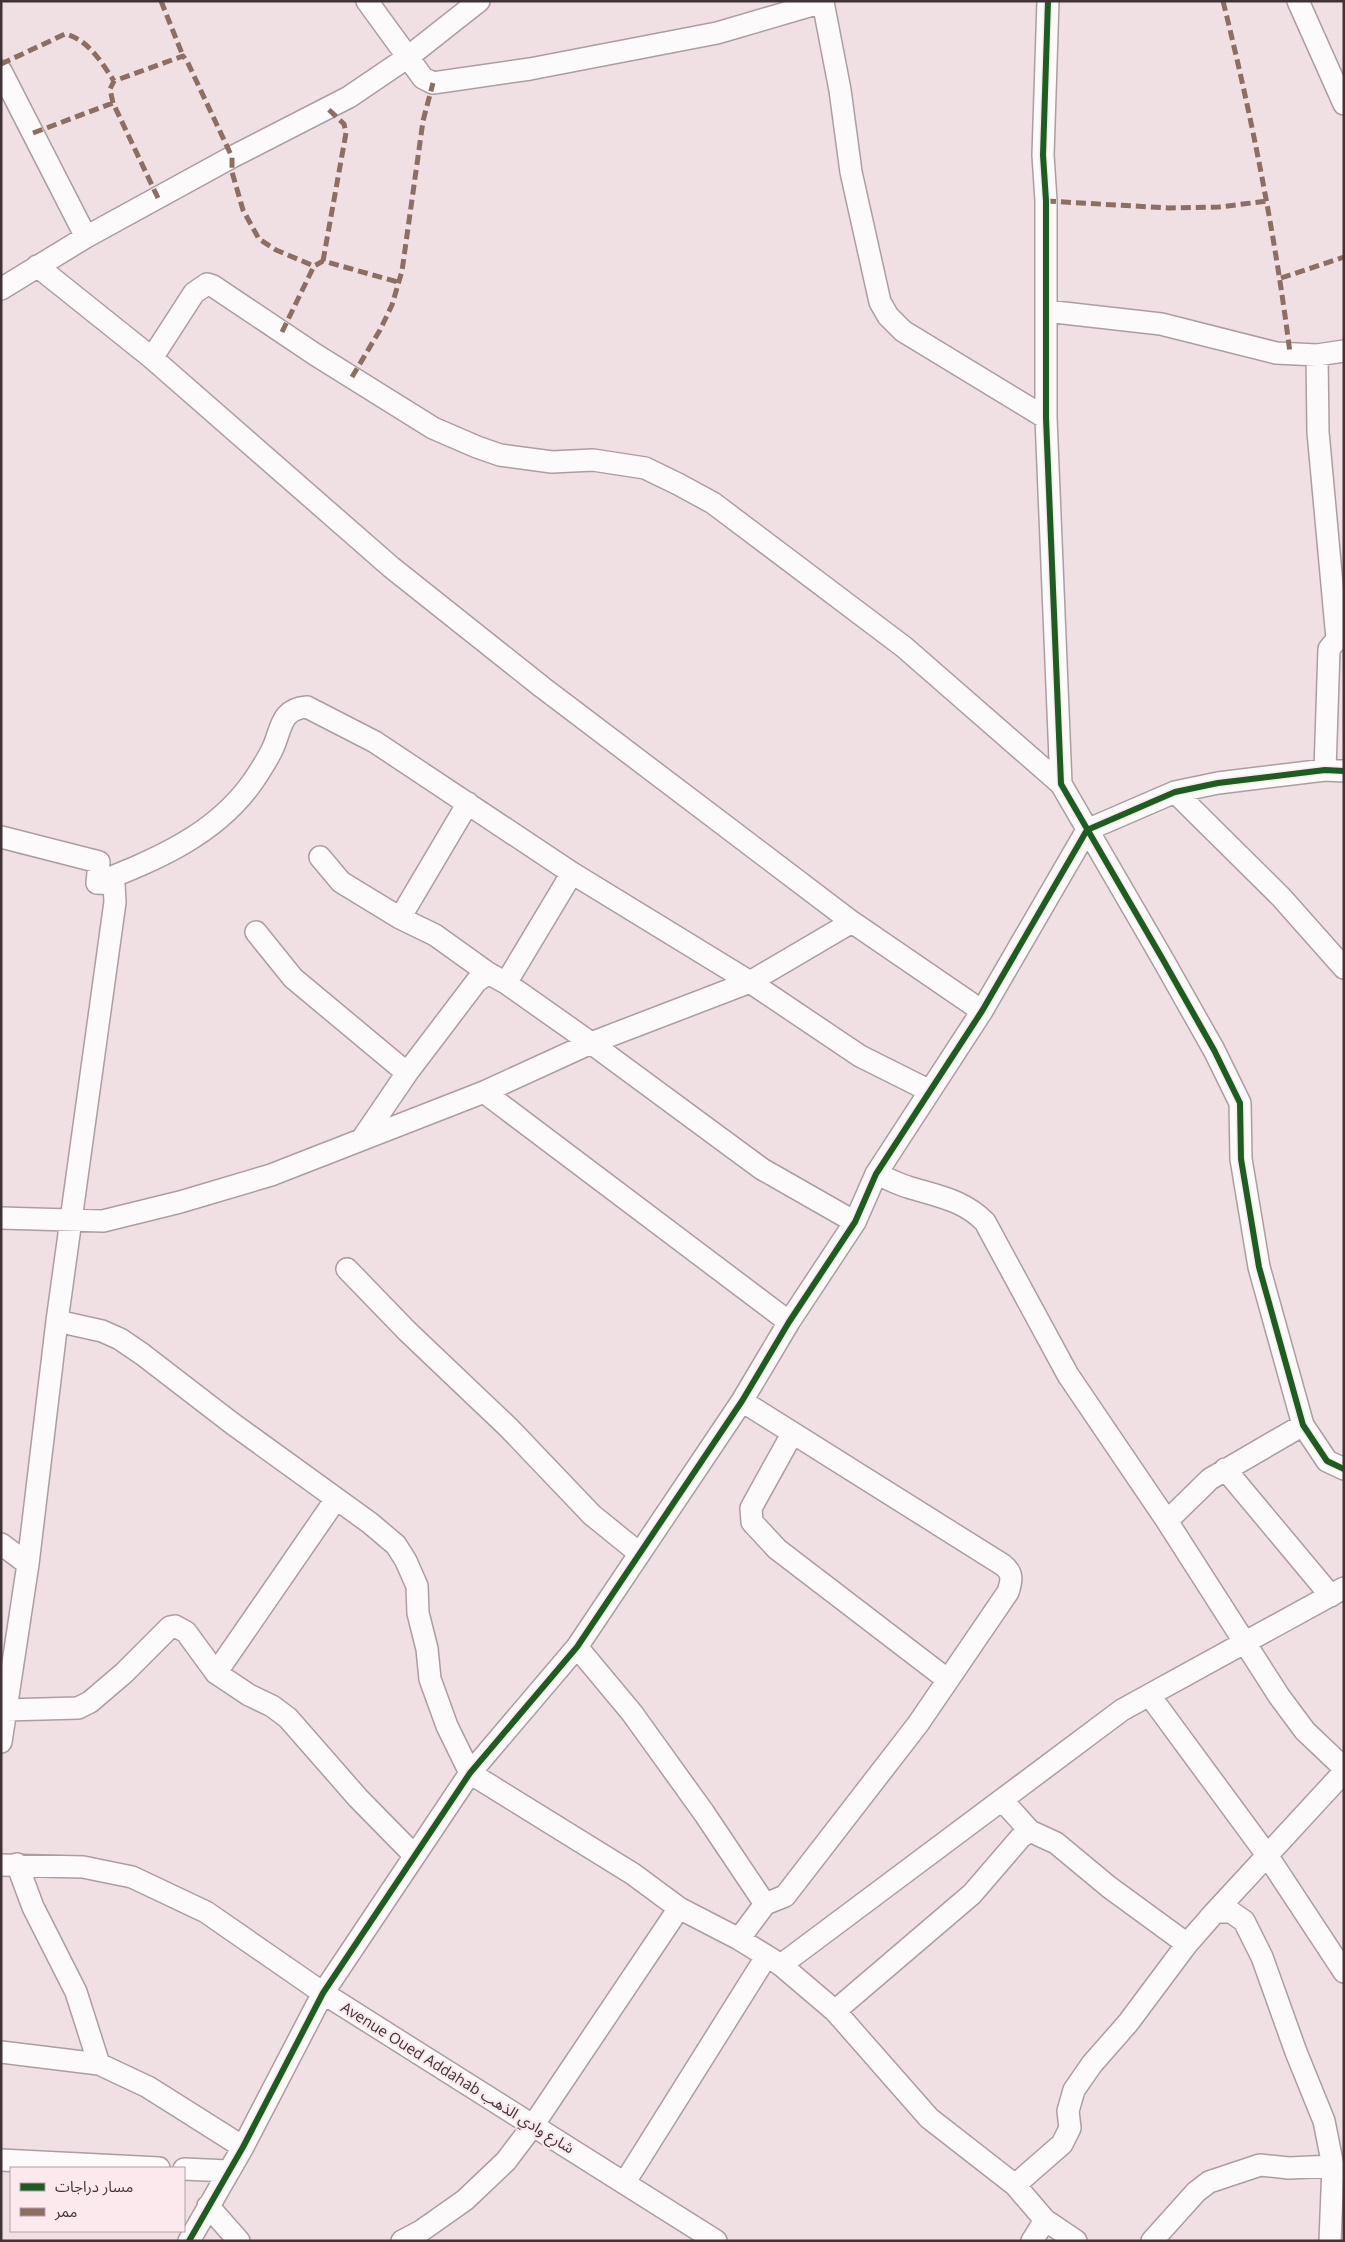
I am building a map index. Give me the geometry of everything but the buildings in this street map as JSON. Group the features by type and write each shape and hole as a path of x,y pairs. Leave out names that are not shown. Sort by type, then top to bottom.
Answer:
{"street":[{"path":"367,1 423,78 433,83 530,69 717,33 832,1"},
{"path":"1,289 86,237 232,157 349,97 408,57 479,1"},
{"path":"1048,1 1043,155 1046,201 1046,418 1062,784"},
{"path":"1298,1 1344,104"},
{"path":"823,2 840,90 851,172 880,302 888,316 904,331 1046,418"},
{"path":"1,71 86,237"},
{"path":"36,266 152,358 391,567 542,687 852,922 982,1011"},
{"path":"152,358 194,293 207,284 213,286 316,356 433,428 477,447 500,455 552,462 593,460 645,468 713,503 904,647 1062,784 1167,967 1240,1102 1240,1159 1259,1268 1303,1425 1326,1461 1344,1469"},
{"path":"1046,311 1161,324 1276,353 1317,355 1344,351"},
{"path":"188,2241 243,2147 323,1993 414,1854 470,1773 577,1647 742,1401 789,1322 855,1222 876,1174 982,1011 1087,830 1175,792 1218,783 1335,770 1329,649 1340,637 1318,432 1317,355"},
{"path":"97,883 146,864 192,840 232,808 254,780 272,750 282,721 288,714 298,708 307,707 375,742 572,873 750,982 860,1056 930,1092"},
{"path":"1175,792 1281,897 1344,968"},
{"path":"400,918 468,803"},
{"path":"1,836 99,862 97,883"},
{"path":"320,857 341,882 400,918 435,935 591,1043 762,1169 855,1222"},
{"path":"362,1140 407,1073 476,982 497,978 572,873"},
{"path":"1,1742 28,1564 57,1321 115,902 114,884 97,883"},
{"path":"1,1218 104,1221 180,1202 271,1175 484,1092 591,1043 750,982 852,922"},
{"path":"256,932 293,978 407,1073"},
{"path":"484,1092 789,1322"},
{"path":"876,1174 958,1203 974,1211 985,1222 1068,1375 1167,1521 1245,1644 1304,1732 1344,1768"},
{"path":"347,1269 407,1331 515,1434 592,1515 639,1554"},
{"path":"57,1321 102,1331 120,1339 370,1523 396,1545 406,1561 417,1586 418,1613 430,1679 447,1726 470,1773 633,1874 679,1908 739,1939 773,1961 835,2011 929,2118 1015,2185 1046,2220 1076,2241"},
{"path":"739,1939 765,1904 785,1896 918,1724 1008,1592 1011,1582 1010,1570 742,1401"},
{"path":"1167,1521 1210,1479 1303,1425"},
{"path":"792,1434 751,1508 752,1522 777,1549 948,1680"},
{"path":"625,2182 773,1961 1002,1800 1122,1710 1337,1592 1225,1469"},
{"path":"216,1673 336,1499"},
{"path":"1,1544 28,1564"},
{"path":"6,1710 78,1708 90,1702 124,1673 165,1631 175,1626 186,1632 216,1673 249,1695 272,1706 288,1718 358,1798 414,1854"},
{"path":"577,1647 643,1729 704,1813 765,1904"},
{"path":"1150,1696 1266,1855 1344,1972"},
{"path":"1015,2185 1062,2144 1070,2128 1068,2111 1074,2090 1092,2064 1128,2023 1187,1944 1266,1855 1344,1772"},
{"path":"1002,1800 1030,1831 1056,1843 1109,1887 1187,1944"},
{"path":"835,2011 966,1900 1021,1837 1030,1831"},
{"path":"9,1865 33,1907 76,1992 99,2064"},
{"name":"Avenue Oued Addahab شارع وادي الذهب","path":"9,1865 83,1867 132,1877 206,1912 323,1993 534,2124 716,2241"},
{"path":"402,2241 425,2236 500,2167 534,2124 679,1908"},
{"path":"1215,1912 1231,1912 1244,1921 1262,1957 1296,2052 1324,2121 1333,2166 1330,2241"},
{"path":"1,2052 99,2064 148,2087 243,2147"},
{"path":"1,2160 140,2167"},
{"path":"1152,2241 1196,2192 1210,2182 1260,2165 1290,2168 1333,2166"},
{"path":"185,2169 228,2171"},
{"path":"208,2206 239,2241"},
{"path":"1032,2241 1046,2220"}],"marked path":[{"path":"161,1 183,56"},
{"path":"1223,1 1262,176 1290,353"},
{"path":"1,64 65,34 81,41 87,46 114,81"},
{"path":"158,198 113,103 110,89 114,81 183,56 232,157 232,172 243,210 259,239 276,250 314,266"},
{"path":"352,377 380,330 392,305 402,271 423,121 433,83"},
{"path":"33,133 113,103"},
{"path":"323,261 346,133 344,124 327,108"},
{"path":"1046,201 1169,208 1219,207 1268,201"},
{"path":"1281,278 1344,257"},
{"path":"282,332 314,266 323,261 398,282"}],"cycle path":[{"path":"1048,1 1043,155 1046,201 1046,418 1061,784 1214,1050 1240,1103 1241,1159 1259,1267 1303,1425 1327,1461 1344,1469"},
{"path":"189,2241 243,2147 323,1993 470,1773 577,1647 742,1401 789,1322 855,1222 876,1174 982,1011 1087,830 1175,792 1218,783 1325,770 1344,771"}]}
